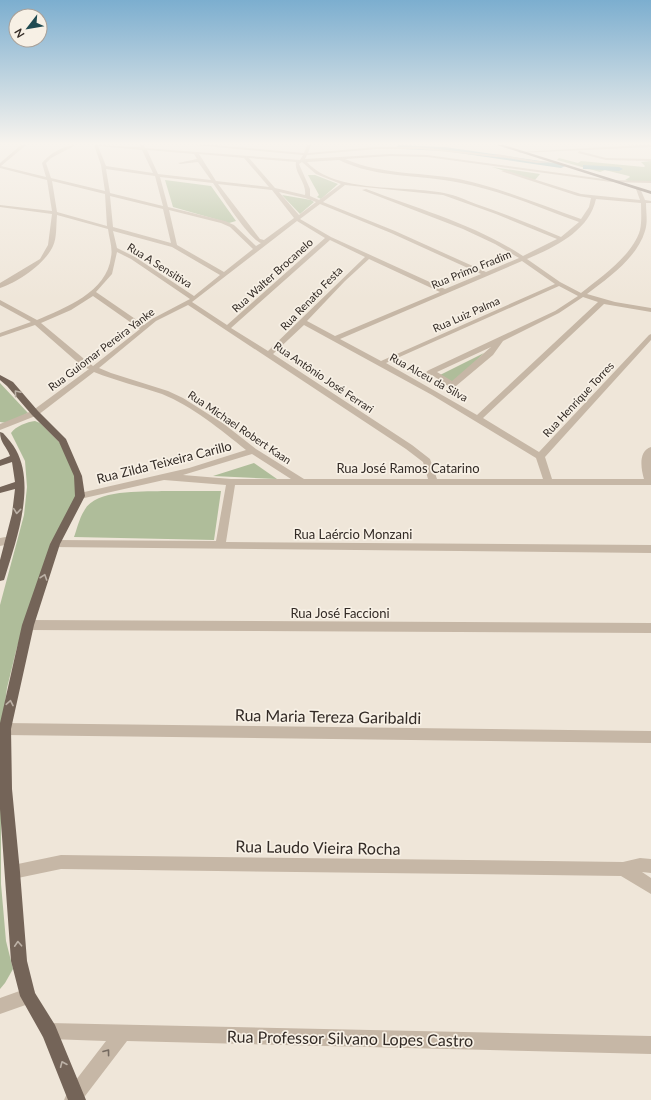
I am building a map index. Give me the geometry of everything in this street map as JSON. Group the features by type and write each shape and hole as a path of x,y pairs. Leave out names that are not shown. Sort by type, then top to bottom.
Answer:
{"main road":[{"path":"0,376 10,384 31,409 63,441 78,476 80,496 55,544 28,625 5,729 5,789 13,872 19,962 28,996 49,1031 75,1098"},
{"path":"0,435 12,451 19,475 17,515 0,577"},
{"path":"0,463 15,458"},
{"path":"0,490 19,485"}],"street":[{"path":"0,286 33,268 46,254 51,245 55,212 53,196"},
{"path":"0,334 36,322 75,304 93,293 106,279 111,270 115,250 110,228 108,196"},
{"path":"117,196 203,217 232,226 257,250"},
{"path":"163,196 174,246"},
{"path":"225,196 250,231 258,240 265,242"},
{"path":"280,196 297,216 297,219 329,238 444,291"},
{"name":"Rua Guiomar Pereira Yanke","path":"0,428 31,409 48,403 154,320 192,301 265,242 326,196"},
{"path":"379,196 480,235 524,258 559,284 582,294 602,301 651,310"},
{"path":"451,196 498,213 562,239"},
{"path":"510,196 581,221"},
{"path":"587,196 651,202"},
{"path":"423,377 564,308 606,276 630,253 642,232 644,221 643,201 641,196"},
{"path":"307,197 393,232 485,274"},
{"name":"Rua Primo Fradim","path":"336,338 534,254 562,239 577,228 591,210 594,198"},
{"path":"0,206 55,212 174,246 225,275"},
{"path":"232,226 244,222"},
{"name":"Rua Walter Brocanelo","path":"228,327 329,238"},
{"name":"Rua A Sensitiva","path":"115,250 133,258 192,301"},
{"name":"Rua Renato Festa","path":"269,354 304,322 350,272 368,257"},
{"name":"Rua Luiz Palma","path":"381,363 559,284"},
{"path":"93,293 143,328"},
{"name":"Rua Antônio José Ferrari","path":"192,301 228,327 409,447 427,461 433,481"},
{"path":"478,418 602,301"},
{"name":"Rua Michael Robert Kaan","path":"0,302 36,322 77,358 108,375 165,393 180,400 221,426 254,451 301,481"},
{"name":"Rua Alceu da Silva","path":"304,322 336,338 478,418 540,456"},
{"name":"Rua Henrique Torres","path":"548,482 540,456 564,432 651,336"},
{"path":"432,372 453,384 490,353 501,340"},
{"path":"651,450 647,455 644,464 651,482"},
{"name":"Rua Zilda Teixeira Carillo","path":"80,496 215,465 254,451"},
{"path":"210,481 215,465"},
{"name":"Rua José Ramos Catarino","path":"164,477 231,482 651,482"},
{"path":"220,545 231,482"},
{"path":"0,542 11,540"},
{"name":"Rua Laércio Monzani","path":"55,544 651,549"},
{"name":"Rua José Faccioni","path":"28,625 651,628"},
{"name":"Rua Maria Tereza Garibaldi","path":"5,729 651,737"},
{"name":"Rua Laudo Vieira Rocha","path":"13,872 61,862 623,869 640,865 651,866"},
{"path":"623,869 651,887"},
{"path":"0,1006 28,996"},
{"name":"Rua Professor Silvano Lopes Castro","path":"49,1031 651,1045"},
{"path":"75,1098 123,1032"}],"green space":[{"path":"170,196 218,196 236,221 229,223 173,207"},
{"path":"283,196 311,200 314,202 300,214"},
{"path":"318,196 324,196 321,199"},
{"path":"484,353 452,384 440,375"},
{"path":"0,383 28,413 7,423 0,422"},
{"path":"35,421 40,423 60,443 76,477 77,497 52,548 17,647 7,688 1,733 1,884 6,941 13,969 0,989 0,605 24,515 27,487 25,461 11,433 22,425"},
{"path":"254,463 277,479 213,476"},
{"path":"221,491 214,540 74,537 84,511 90,504 98,499 119,493"}]}
